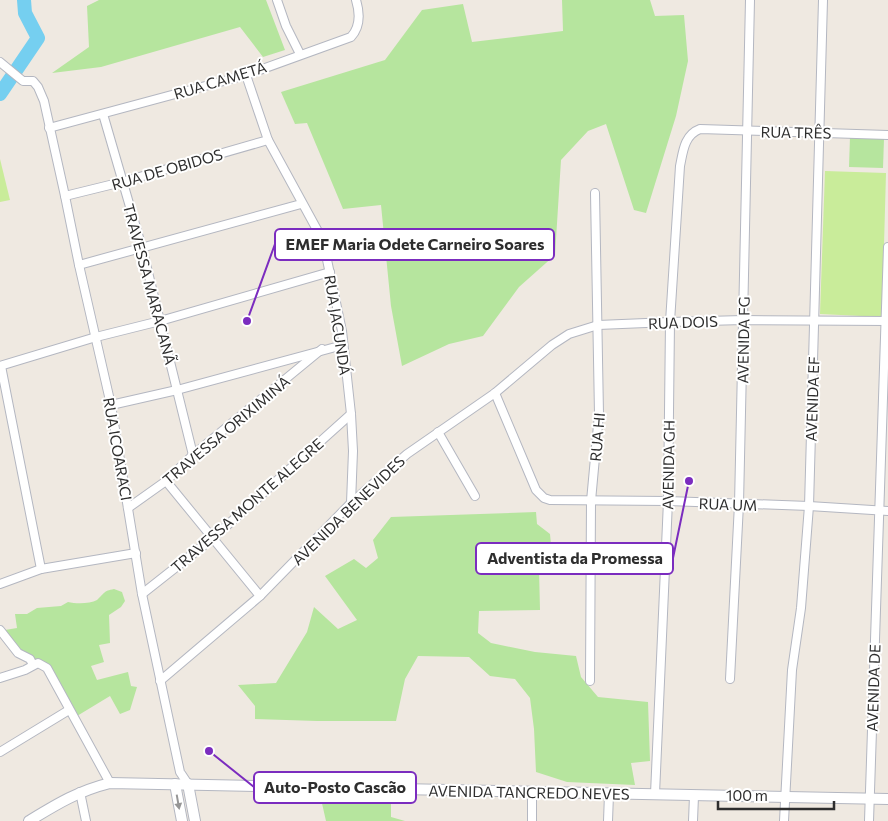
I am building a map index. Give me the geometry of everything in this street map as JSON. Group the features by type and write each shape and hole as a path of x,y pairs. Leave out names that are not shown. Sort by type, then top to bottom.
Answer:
{"street":[{"path":"278,0 286,26 300,54"},
{"name":"RUA CAMETÁ","path":"49,128 246,75 351,37 356,32 358,25 359,16 356,0"},
{"name":"AVENIDA FG","path":"730,680 739,504 750,0"},
{"name":"AVENIDA EF","path":"784,821 792,670 801,608 809,506 824,0"},
{"name":"RUA ICOARACI","path":"0,62 23,81 33,81 44,101 111,405 142,594 160,681 180,772 188,784"},
{"name":"RUA JACUNDÁ","path":"246,75 268,140 320,237 330,272 343,345 351,414 351,503"},
{"name":"TRAVESSA MARACANÃ","path":"103,114 142,248 193,455"},
{"name":"RUA TRÊS","path":"704,129 888,135"},
{"name":"AVENIDA GH","path":"655,794 668,501 670,322 680,166 688,138 696,130 704,129"},
{"name":"RUA DE OBIDOS","path":"65,196 122,182 268,140"},
{"name":"RUA HI","path":"590,681 591,501 599,414 595,193"},
{"path":"79,265 301,204"},
{"name":"AVENIDA DE","path":"869,821 888,246"},
{"path":"41,569 0,366 96,337 160,321 330,272"},
{"name":"RUA DOIS","path":"598,325 743,320 887,321"},
{"name":"AVENIDA BENEVIDES","path":"160,681 260,596 351,503 407,454 495,393 552,345 569,334 598,325"},
{"path":"111,405 177,390 322,349 343,345"},
{"name":"TRAVESSA ORIXIMINÁ","path":"128,508 166,480 193,455 322,349"},
{"name":"RUA UM","path":"495,393 520,456 536,490 540,495 550,500 668,501 888,511"},
{"name":"TRAVESSA MONTE ALEGRE","path":"142,594 214,538 351,414"},
{"path":"438,432 475,496"},
{"path":"166,480 260,596"},
{"path":"0,584 41,569 136,553"},
{"path":"0,630 18,653 30,659 33,665"},
{"path":"0,678 38,663 47,668 110,783"},
{"path":"0,752 69,710"},
{"path":"180,772 175,784 182,821"},
{"name":"AVENIDA TANCREDO NEVES","path":"29,821 69,797 110,783 888,799"},
{"path":"188,784 195,821"},
{"path":"532,791 532,821"},
{"path":"80,792 86,821"},
{"path":"608,821 609,794"},
{"path":"693,821 694,796"}],"green space":[{"path":"99,0 266,0 285,50 263,57 240,27 101,67 52,73 89,47 87,6"},
{"path":"562,0 650,0 655,16 684,15 688,61 676,116 646,213 634,210 606,124 588,131 561,160 555,255 519,287 483,336 449,344 402,366 391,306 381,205 343,209 307,123 295,124 281,92 385,60 422,10 463,4 472,42 563,31"},
{"path":"850,137 884,139 883,168 849,167"},
{"path":"0,159 10,200 0,202"},
{"path":"825,171 886,173 882,317 820,314"},
{"path":"536,512 537,524 550,534 552,555 541,557 539,569 540,610 479,611 478,633 491,643 535,652 576,656 581,677 598,697 648,702 650,761 631,763 635,785 567,782 536,772 530,698 515,679 490,676 469,657 418,656 405,679 396,721 255,719 255,706 238,685 276,683 307,632 314,607 338,629 357,620 325,576 354,559 366,568 378,558 373,540 391,517"},
{"path":"114,589 122,592 125,601 121,607 109,615 110,643 99,645 104,662 91,666 97,680 128,672 131,686 137,687 130,710 120,714 110,696 77,716 46,664 23,653 5,630 17,628 15,614 27,614 37,608 61,606 68,602 91,602"},
{"path":"321,799 391,802 391,817 405,821 326,821"}],"waterway":[{"path":"0,94 38,38 25,13 24,0"}],"place":[{"name":"EMEF Maria Odete Carneiro Soares","path":"247,321"},
{"name":"Adventista da Promessa","path":"689,481"},
{"name":"Auto-Posto Cascão","path":"209,751"}]}
